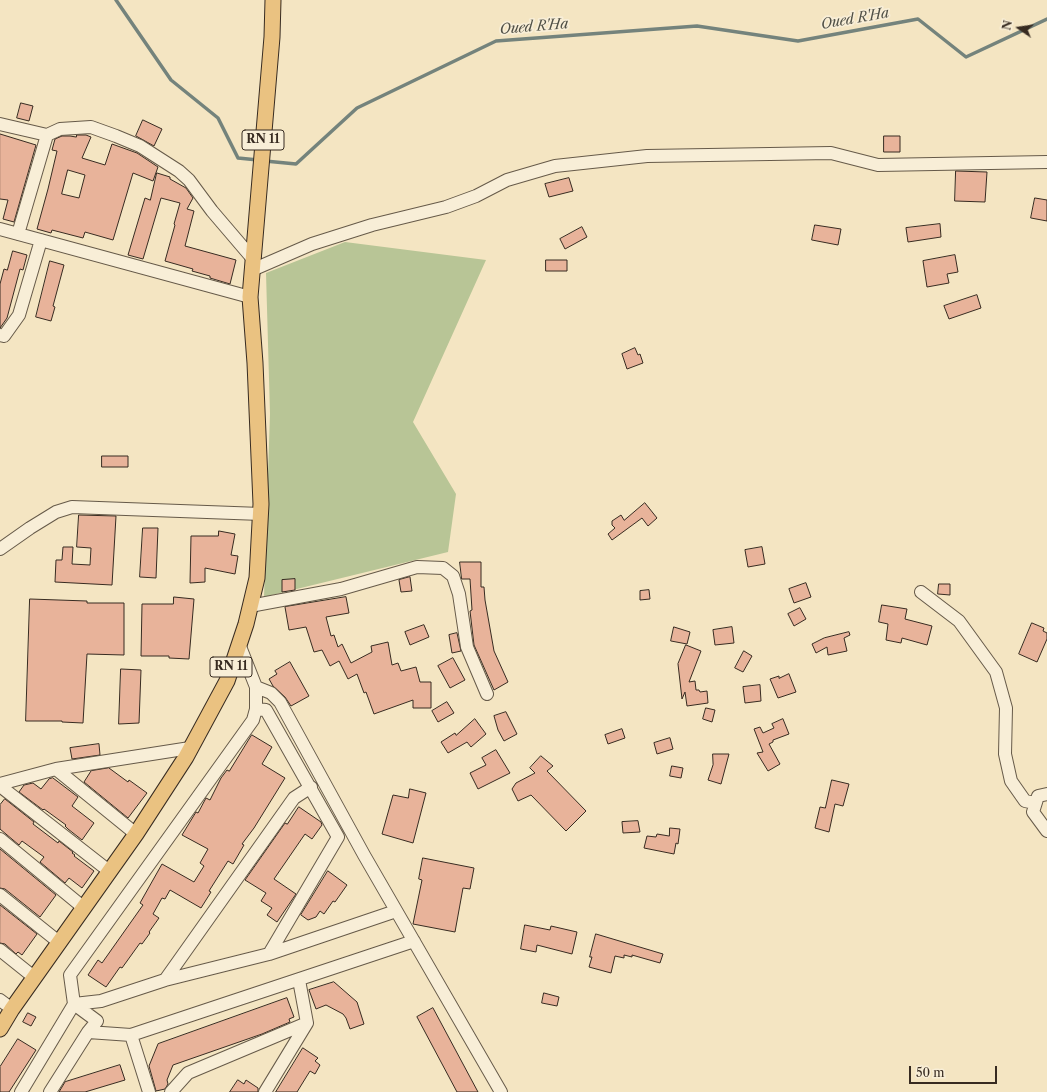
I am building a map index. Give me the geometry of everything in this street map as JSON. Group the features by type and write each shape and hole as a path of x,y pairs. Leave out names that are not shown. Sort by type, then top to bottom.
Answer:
{"main road":[{"name":"RN 11","path":"0,1029 12,1009 136,834 190,748 227,682 250,606 257,578 261,514 256,370 250,297 274,0"}],"street":[{"path":"0,124 47,135 60,129 91,127 140,146 170,165 189,180 252,265 372,225 446,207 476,196 507,180 555,166 647,156 831,153 878,164 1047,162"},
{"path":"18,234 47,135"},
{"path":"0,229 250,297"},
{"path":"0,335 4,336 19,315 41,240"},
{"path":"0,549 56,512 72,508 261,514"},
{"path":"250,606 341,588 417,567 443,568 453,576 459,594 467,647 487,694"},
{"path":"921,592 958,621 996,672 1006,708 1005,754 1011,781 1025,801 1035,803"},
{"path":"21,1092 74,1004 70,975 253,720 256,709 256,687 239,644"},
{"path":"256,687 271,693 280,702 364,855 501,1092"},
{"path":"256,709 271,693"},
{"path":"256,709 266,710 338,837 269,954"},
{"path":"0,785 56,769 190,748"},
{"path":"56,769 136,834"},
{"path":"0,785 109,871"},
{"path":"165,980 294,798 311,787"},
{"path":"1047,794 1038,796 1033,812 1047,831"},
{"path":"0,839 84,908"},
{"path":"0,895 60,943"},
{"path":"74,1004 101,1001 165,980 269,954 396,910"},
{"path":"88,1032 131,1035 414,941"},
{"path":"0,950 35,978"},
{"path":"265,1092 307,1023 299,980"},
{"path":"0,1000 12,1009"},
{"path":"50,1092 88,1032 97,1021 74,1004"},
{"path":"171,1092 188,1073 307,1023"},
{"path":"131,1035 148,1092"}],"green space":[{"path":"345,242 486,260 413,422 456,494 448,552 264,597 270,414 266,273"}],"building":[{"path":"21,103 33,106 29,121 17,118"},
{"path":"143,120 162,129 154,146 136,136"},
{"path":"0,134 36,145 14,222 3,219 8,200 0,199"},
{"path":"77,135 86,135 91,137 82,158 105,165 112,144 137,153 158,167 153,181 133,173 113,240 85,232 83,238 52,230 51,233 37,229 57,151 52,150 55,139 62,136 76,137","holes":["68,170 85,175 79,198 62,194"]},
{"path":"884,136 900,136 900,152 884,152"},
{"path":"956,171 987,172 985,202 955,201"},
{"path":"157,173 170,177 170,179 186,188 193,198 187,209 194,211 185,246 236,260 230,284 192,271 193,269 165,261 180,203 161,198 143,259 128,255 145,198 150,200"},
{"path":"569,178 573,191 549,197 545,184"},
{"path":"1035,198 1047,200 1047,221 1031,218"},
{"path":"940,224 941,237 908,242 906,228"},
{"path":"815,225 841,229 838,245 812,240"},
{"path":"582,227 587,237 565,249 560,239"},
{"path":"13,251 27,255 23,270 20,269 7,318 0,328 0,284 4,269 7,270"},
{"path":"955,255 958,272 947,274 949,283 927,287 923,261"},
{"path":"546,260 567,260 567,271 546,271"},
{"path":"50,261 64,265 53,306 55,307 51,321 36,317"},
{"path":"977,295 981,308 949,319 944,306"},
{"path":"635,348 638,355 640,354 643,363 627,369 622,354"},
{"path":"102,456 128,456 128,467 102,467"},
{"path":"645,503 657,518 648,526 642,518 612,540 608,534 615,528 612,525 612,521 621,515 624,520"},
{"path":"79,515 116,516 112,585 55,582 56,560 62,560 63,547 73,547 72,564 90,565 91,548 77,547"},
{"path":"143,528 158,528 156,578 140,577"},
{"path":"219,531 235,534 231,555 238,556 235,574 205,568 205,582 190,583 191,536 218,536"},
{"path":"762,547 765,564 748,567 745,550"},
{"path":"460,562 481,562 481,587 484,587 494,651 508,682 494,690 474,645 470,611 472,610 470,579 462,579"},
{"path":"410,577 412,591 401,592 399,580"},
{"path":"295,579 295,590 282,592 282,580"},
{"path":"806,583 811,597 794,603 789,589"},
{"path":"939,584 950,584 950,595 938,594"},
{"path":"649,590 650,599 640,600 640,591"},
{"path":"174,597 194,599 189,659 169,658 169,656 141,656 142,604 173,604"},
{"path":"346,597 349,613 326,617 331,636 334,635 338,647 342,644 351,663 372,652 371,646 388,642 392,665 398,663 401,671 416,667 420,682 431,682 431,708 413,708 413,700 374,714 366,692 364,693 357,674 348,679 339,661 330,666 322,650 314,652 306,627 289,630 285,607"},
{"path":"30,599 87,601 87,603 124,603 124,655 87,654 83,723 62,721 26,721"},
{"path":"882,605 907,609 905,619 932,626 927,645 902,638 901,643 886,640 888,624 879,622"},
{"path":"800,608 806,619 794,626 788,614"},
{"path":"1032,623 1044,628 1043,631 1047,633 1047,639 1037,662 1019,654"},
{"path":"424,625 429,637 410,645 405,632"},
{"path":"674,627 690,632 687,644 671,641"},
{"path":"732,627 734,643 715,645 713,630"},
{"path":"849,632 850,635 844,638 847,651 828,655 827,647 816,653 812,644 824,638"},
{"path":"457,633 461,651 452,653 449,635"},
{"path":"686,645 701,651 689,682 695,681 696,690 699,690 700,692 707,691 708,703 687,706 685,692 682,699 678,664"},
{"path":"744,651 752,656 743,672 735,668"},
{"path":"453,658 465,680 450,688 438,666"},
{"path":"290,662 309,696 291,706 285,697 273,686 269,679 277,674 275,671"},
{"path":"121,669 141,670 139,723 119,724"},
{"path":"789,674 796,692 778,698 770,679 779,676 779,678"},
{"path":"760,685 761,701 745,703 743,687"},
{"path":"447,702 454,713 438,722 432,711"},
{"path":"706,708 715,710 712,722 703,719"},
{"path":"506,712 517,734 504,741 498,730 494,716"},
{"path":"475,719 486,734 471,747 467,742 448,753 441,742 455,733 456,735"},
{"path":"783,719 789,734 773,740 773,742 769,744 780,764 768,771 757,753 763,752 754,729 760,727 763,733 774,728 772,724"},
{"path":"622,729 625,738 608,744 605,735"},
{"path":"252,735 272,747 262,764 285,778 254,828 242,844 244,845 233,864 228,861 209,891 211,892 201,908 170,890 165,899 162,898 153,914 159,918 149,932 150,933 142,944 140,943 122,968 120,967 106,987 88,975 98,960 102,963 143,905 140,903 162,864 194,882 204,866 200,863 208,849 182,835 196,812 198,813 206,798 210,800 221,778 227,770 229,771"},
{"path":"670,738 673,749 657,754 654,743"},
{"path":"99,744 100,755 72,759 70,748"},
{"path":"496,750 510,773 478,789 470,773 486,765 482,758"},
{"path":"713,754 729,754 721,784 708,780 713,765"},
{"path":"541,756 553,766 547,771 586,811 566,831 531,795 518,801 512,789 516,783 535,773 530,768"},
{"path":"672,766 683,768 681,778 670,776"},
{"path":"109,768 128,782 129,780 147,793 128,818 84,782 91,771"},
{"path":"53,778 78,797 72,806 94,823 82,840 68,829 65,826 66,825 19,792 24,785 33,783 41,789 49,779"},
{"path":"832,780 849,784 843,806 835,804 829,832 815,828 820,807 825,808"},
{"path":"410,789 426,793 413,843 382,834 393,795 408,798"},
{"path":"5,799 34,822 33,824 58,843 59,841 73,852 72,853 75,855 74,856 94,871 82,888 69,878 65,883 40,862 44,857 22,841 19,845 0,829 0,805"},
{"path":"299,807 321,822 322,825 312,839 305,834 274,879 296,894 277,922 267,915 272,908 261,901 266,893 245,880 285,823 287,824"},
{"path":"638,821 640,832 623,833 622,822"},
{"path":"670,828 680,829 678,844 676,843 674,854 644,848 647,836 656,837 657,834 669,836"},
{"path":"0,849 56,895 40,917 5,889 0,888"},
{"path":"423,858 474,868 470,889 463,888 455,932 413,924 422,880 419,879"},
{"path":"328,871 347,885 324,914 320,911 316,917 308,920 301,915"},
{"path":"0,905 37,934 22,955 18,952 16,954 5,944 0,943"},
{"path":"525,925 550,930 551,926 577,932 572,954 537,945 536,952 521,949"},
{"path":"596,934 663,954 660,963 632,955 632,957 624,955 624,958 615,956 611,973 589,967"},
{"path":"334,982 357,1002 364,1024 350,1029 343,1014 326,1005 316,1009 309,990"},
{"path":"544,993 559,997 557,1006 542,1003"},
{"path":"287,998 294,1017 289,1019 290,1022 262,1034 173,1065 167,1080 168,1084 165,1089 156,1091 149,1066 158,1044"},
{"path":"433,1008 478,1092 457,1092 417,1017"},
{"path":"28,1013 36,1017 31,1026 23,1022"},
{"path":"18,1039 36,1050 9,1092 0,1092 0,1067"},
{"path":"303,1048 318,1058 315,1061 320,1065 315,1074 310,1071 297,1092 276,1092"},
{"path":"120,1065 125,1080 85,1092 59,1092 65,1082"},
{"path":"238,1080 244,1084 246,1080 258,1088 258,1092 230,1092"}],"waterway":[{"name":"Oued R'Ha","path":"116,0 171,80 218,118 238,158 258,160"},
{"name":"Oued R'Ha","path":"265,161 296,164 357,108 496,41 697,26 798,41 918,19 966,57 1047,19"}]}
